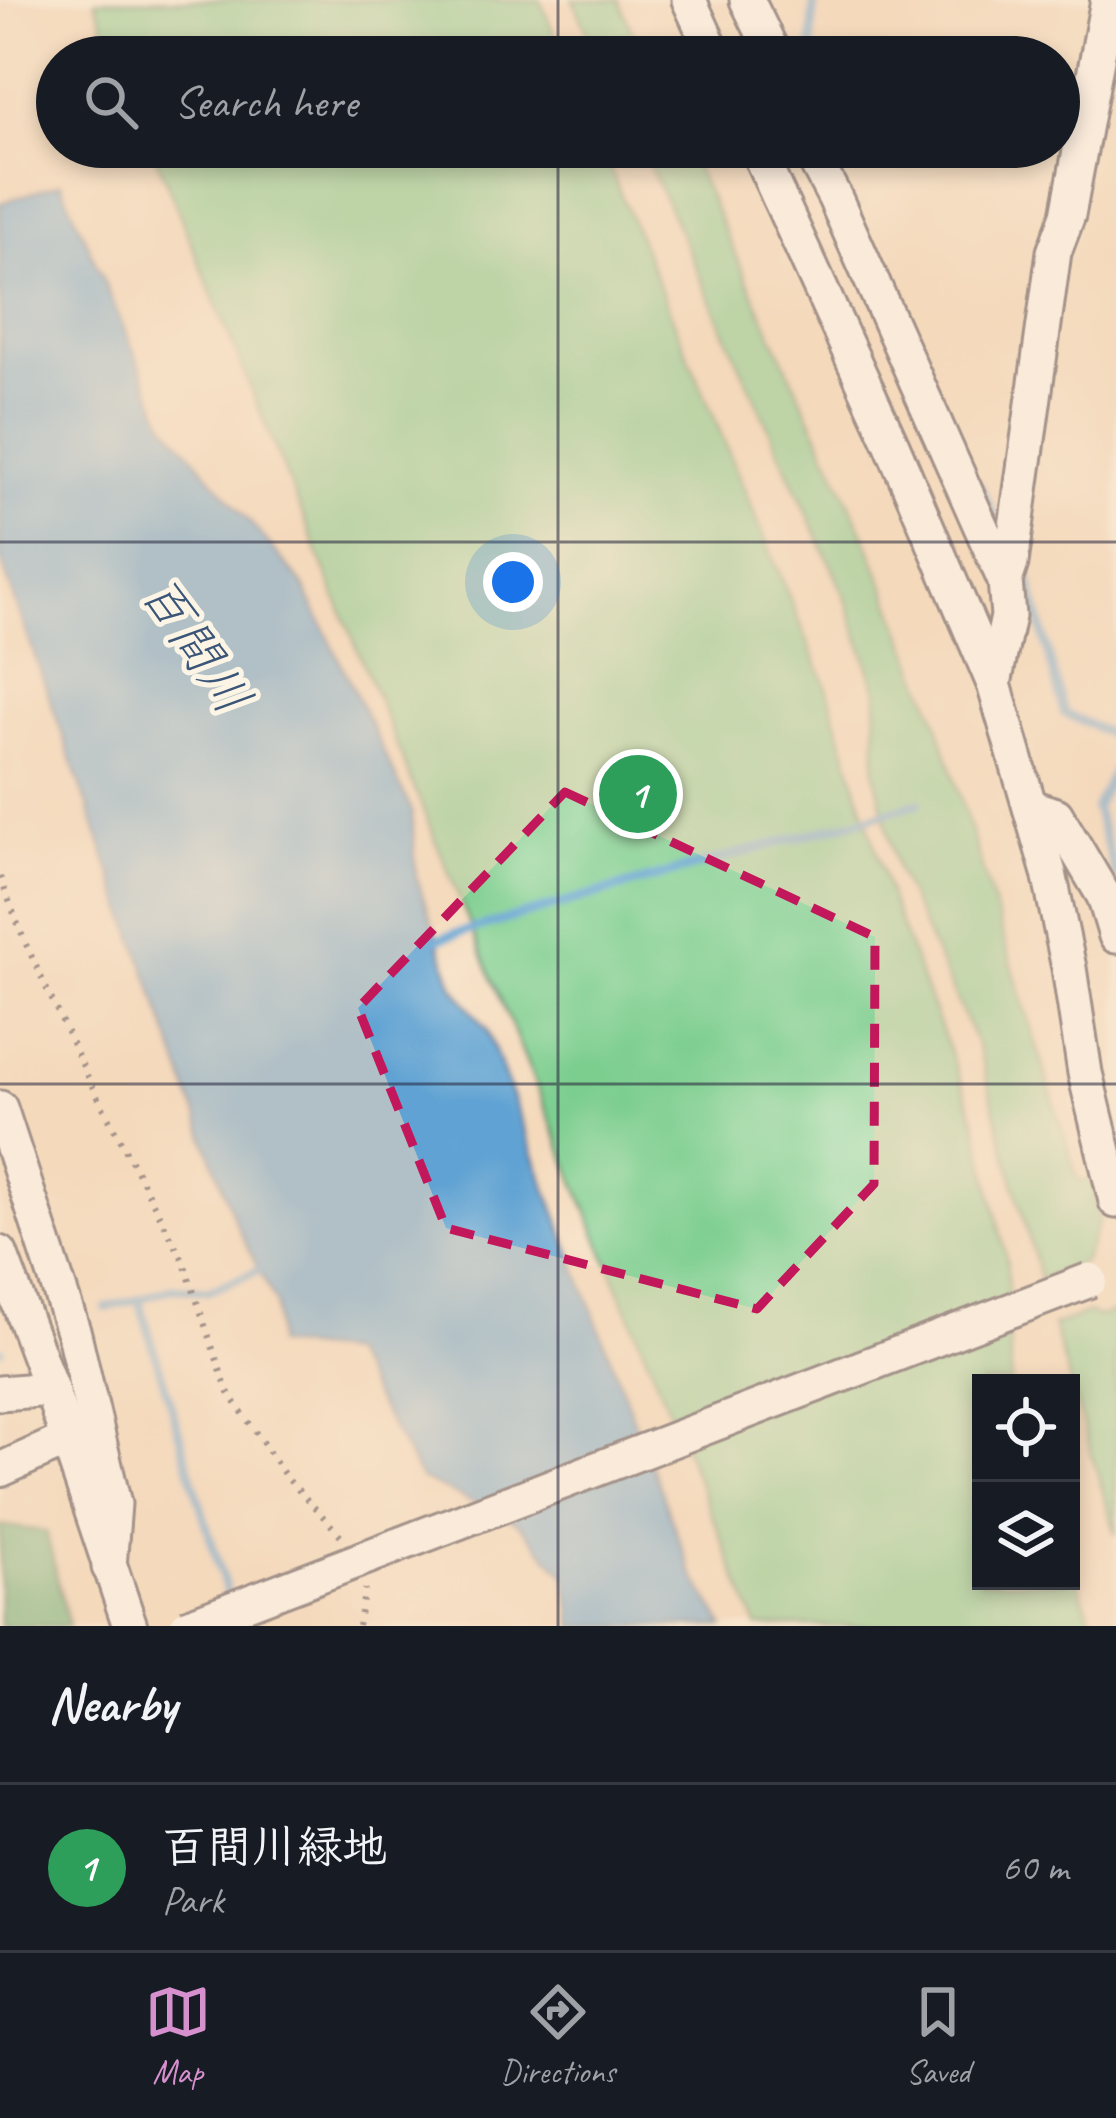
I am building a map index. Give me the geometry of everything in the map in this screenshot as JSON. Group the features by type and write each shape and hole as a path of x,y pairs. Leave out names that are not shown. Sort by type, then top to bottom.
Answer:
{"street":[{"path":"689,0 705,36"},
{"path":"747,0 765,36"},
{"path":"1080,150 1108,0"},
{"path":"766,168 994,684 1053,892 1085,1073 1116,1201"},
{"path":"819,168 1010,560"},
{"path":"994,684 1008,616 1010,560 1054,253 1068,215 1077,168"},
{"path":"1030,807 1056,815 1112,892 1116,936"},
{"path":"0,1108 74,1334 114,1504 109,1567"},
{"path":"0,1256 51,1389 130,1626"},
{"path":"187,1626 1103,1275"},
{"path":"0,1393 51,1389"},
{"path":"0,1470 68,1439"}],"path":[{"path":"0,878 93,1088 189,1276 227,1390 286,1477 341,1532 349,1552"},
{"path":"357,1571 366,1591 358,1626"}],"highlighted area":[{"path":"565,792 875,937 874,1184 757,1309 446,1228 358,1008"}],"green space":[{"path":"95,0 540,0 555,36 108,36"},
{"path":"573,0 619,0 634,36 589,36"},
{"path":"161,168 610,168 826,685 892,903 976,1121 1007,1263 1011,1374 972,1374 972,1590 1080,1587 1094,1626 757,1626"},
{"path":"651,168 696,168 868,543 935,715 1078,1180 1094,1180 1099,1221 1083,1262 1040,1280 978,1047 897,870 875,774 877,691 845,596"},
{"path":"1116,1312 1116,1535 1080,1416 1080,1374 1067,1374 1053,1326 1088,1313 1098,1317"},
{"path":"0,1525 46,1531 69,1626 0,1626"}],"water":[{"name":"百間川","path":"61,183 165,423 303,584 412,811 416,876 454,987 487,1030 691,1571 724,1626 574,1626 566,1576 518,1523 421,1479 349,1353 276,1345 276,1304 235,1222 0,558 0,203"}],"waterway":[{"path":"812,36 814,0"},
{"path":"980,485 1003,535"},
{"path":"1021,565 1028,576 1064,713 1112,735 1116,745"},
{"path":"1116,766 1095,808 1116,876"},
{"path":"427,942 919,803"},
{"path":"139,1299 174,1288 208,1291 270,1266"},
{"path":"106,1308 139,1299 229,1600"}],"place":[{"name":"百間川緑地","path":"638,794"}]}
